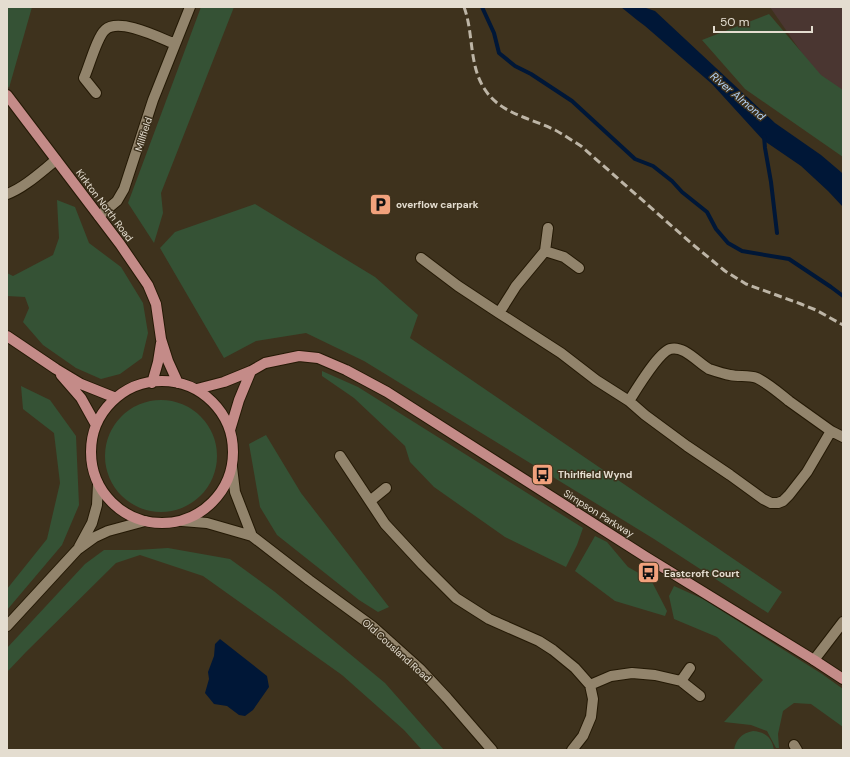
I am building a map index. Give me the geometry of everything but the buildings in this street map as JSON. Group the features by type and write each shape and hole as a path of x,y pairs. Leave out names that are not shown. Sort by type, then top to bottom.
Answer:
{"main road":[{"name":"Kirkton North Road","path":"7,95 120,244 148,285 156,304 161,339 168,361 178,383"},
{"path":"7,336 81,384 116,398"},
{"name":"Kirkton North Road","path":"152,383 158,362 161,339"},
{"name":"Simpson Parkway","path":"197,389 224,382 251,371 265,363 299,356 318,358 346,370 387,392 646,557 843,679"},
{"path":"56,369 80,398 96,425"},
{"path":"230,430 239,400 251,371"},
{"path":"145,383 152,383 178,383 197,389 209,398 218,409 230,430 233,449 232,467 223,490 212,503 198,514 182,521 163,524 145,521 129,515 115,506 105,496 98,484 92,464 91,447 96,425 105,410 116,398 128,390 145,383"}],"street":[{"name":"Millfield","path":"99,216 117,201 124,189 153,100 190,7"},
{"path":"96,93 84,78 99,38 109,27 125,26 143,31 175,44"},
{"path":"7,194 35,177 56,160"},
{"path":"499,313 516,286 545,251 548,228"},
{"path":"545,251 564,257 579,268"},
{"path":"421,258 458,286 561,353 596,380 629,401 645,415 687,446 771,503 784,501 807,472 831,431"},
{"path":"629,401 650,369 665,351 674,348 683,350 710,369 729,375 754,377 766,382 814,420 843,437"},
{"path":"340,456 385,524 456,598 489,619 539,641 553,650 575,668 590,685 593,699 591,718 583,736 574,749"},
{"path":"232,467 235,492 252,536"},
{"path":"77,550 92,523 97,505 98,484"},
{"path":"370,501 386,488"},
{"path":"7,626 77,550 95,537 108,531 145,521"},
{"name":"Old Cousland Road","path":"182,521 207,523 252,536 372,626 420,669 492,750"},
{"path":"814,660 843,622"},
{"path":"680,682 690,668"},
{"path":"590,685 612,676 632,673 655,675 680,682 700,696"}],"shaded area":[{"path":"770,7 843,7 843,95 819,78"}],"green space":[{"path":"7,7 32,7 9,88 7,85"},
{"path":"201,7 234,7 161,193 163,213 154,243 128,203"},
{"path":"769,14 821,75 843,90 843,157 745,89 702,40"},
{"path":"57,200 75,207 89,243 121,267 143,303 148,333 142,358 120,374 101,379 76,368 43,345 23,322 29,308 25,297 7,296 7,273 13,276 53,255 59,238"},
{"path":"255,204 375,277 418,315 410,338 782,592 768,613 654,539 364,361 306,333 256,341 224,358 160,248 175,232"},
{"path":"322,371 358,387 583,528 577,545 566,567 505,537 434,487 410,462 405,446 354,398 322,376"},
{"path":"21,386 50,400 76,436 79,505 62,545 7,610 7,589 47,539 60,483 54,433 23,409"},
{"path":"161,400 182,404 201,416 213,435 217,456 213,477 201,496 182,508 161,512 140,508 121,496 109,477 105,456 109,435 121,416 140,404"},
{"path":"266,435 301,493 389,607 378,612 359,600 277,535 260,507 249,444"},
{"path":"595,536 607,542 628,567 651,580 667,611 665,616 615,601 575,571"},
{"path":"168,548 230,559 275,592 385,683 444,750 422,750 404,730 342,675 203,576 140,555 116,563 7,672 7,648 85,564 104,550"},
{"path":"674,586 703,599 822,674 843,689 843,727 811,704 794,703 783,711 778,734 779,748 776,748 767,731 751,725 724,722 763,680 717,637 674,619 669,596"},
{"path":"753,731 767,736 772,742 774,750 734,750 740,737"}],"water":[{"name":"River Almond","path":"621,7 643,7 655,11 775,123 821,155 841,172 843,174 843,207 801,166 763,140 712,84"},
{"path":"220,639 267,676 269,687 253,710 245,716 239,715 227,706 214,704 205,693 209,679 208,672 214,656 215,644"}],"waterway":[{"path":"482,7 494,33 499,53 515,66 531,74 572,101 635,159 653,166 672,181 682,192 707,212 716,229 728,243 742,251 789,259 843,296"},
{"path":"764,136 777,233"}],"railway":[{"path":"464,7 467,15 475,68 484,88 500,105 510,111 555,130 581,146 725,271 746,284 816,310 843,325"}],"place":[{"name":"overflow carpark","path":"381,204"},
{"name":"Thirlfield Wynd","path":"543,474"},
{"name":"Eastcroft Court","path":"648,573"}]}
